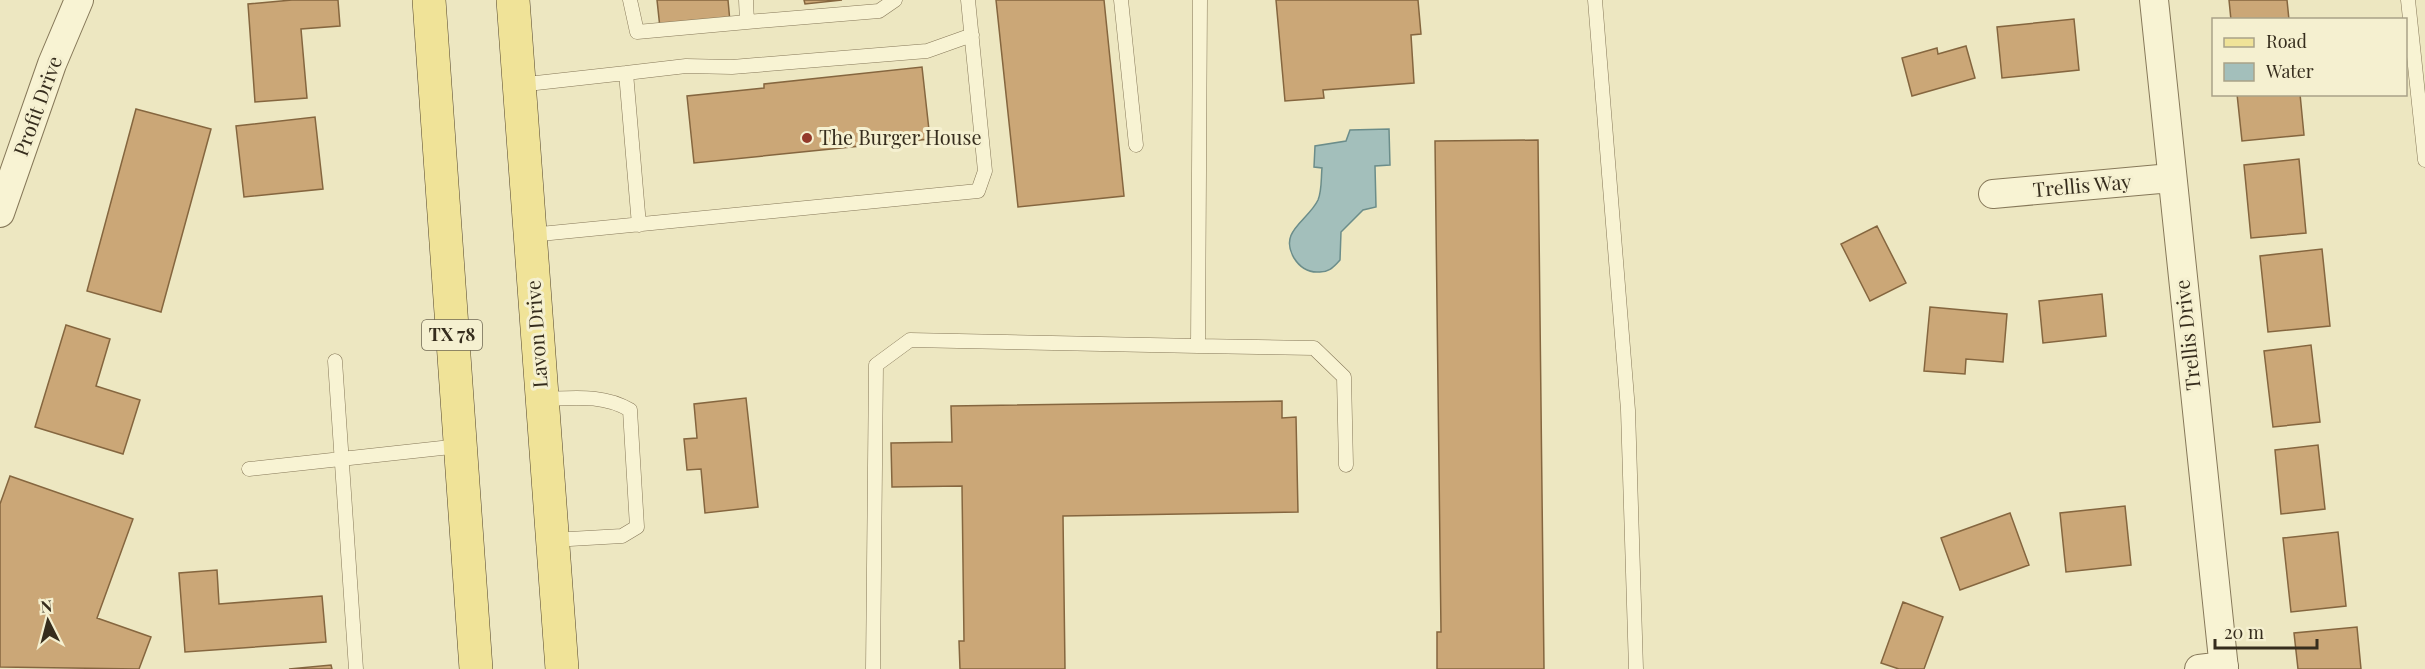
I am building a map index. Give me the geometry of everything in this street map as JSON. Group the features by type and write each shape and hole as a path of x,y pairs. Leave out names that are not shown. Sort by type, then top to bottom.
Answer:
{"main road":[{"name":"TX 78","path":"429,0 476,669"},
{"name":"Lavon Drive","path":"513,0 562,669"}],"street":[{"name":"Profit Drive","path":"0,213 52,64 79,0"},
{"name":"Trellis Drive","path":"2154,0 2216,668"},
{"name":"Trellis Way","path":"1993,195 2171,178"}],"lane":[{"path":"630,0 637,33 879,11 895,0"},
{"path":"746,0 747,22"},
{"path":"530,236 978,191 984,171 968,0"},
{"path":"1121,0 1136,146"},
{"path":"1198,346 1200,0"},
{"path":"1595,0 1628,410 1636,669"},
{"path":"2408,0 2425,160"},
{"path":"518,85 686,66 732,67 927,51 972,35"},
{"path":"626,73 639,225"},
{"path":"873,669 876,365 910,340 1314,348 1344,377 1346,465"},
{"path":"335,361 356,669"},
{"path":"542,399 598,398 616,402 630,410 637,527 622,536 552,540"},
{"path":"249,470 460,446"}],"water":[{"path":"1389,129 1390,165 1375,166 1376,207 1363,210 1341,232 1340,260 1333,268 1321,272 1304,268 1294,258 1290,249 1290,240 1296,227 1318,200 1322,168 1314,167 1315,146 1346,141 1350,130"}],"building":[{"path":"292,0 338,0 340,26 301,29 307,98 255,102 248,4"},
{"path":"657,0 728,0 730,22 660,28"},
{"path":"804,0 842,0 805,4"},
{"path":"996,0 1104,0 1124,196 1018,207"},
{"path":"1276,0 1418,0 1421,34 1411,35 1414,83 1323,90 1324,98 1285,101"},
{"path":"2229,0 2287,0 2289,18 2231,18"},
{"path":"2074,19 2079,70 2002,78 1997,27"},
{"path":"1966,46 1975,78 1912,96 1902,58 1937,48 1938,54"},
{"path":"922,67 930,139 694,163 687,96 764,88 764,84"},
{"path":"2237,96 2300,96 2304,135 2242,141"},
{"path":"136,109 211,129 161,312 87,291"},
{"path":"315,117 323,189 244,197 236,126"},
{"path":"1538,140 1544,669 1437,669 1437,632 1441,632 1435,141"},
{"path":"2299,159 2306,233 2251,238 2244,165"},
{"path":"1877,226 1906,283 1870,301 1841,244"},
{"path":"2322,249 2330,326 2268,332 2260,256"},
{"path":"2102,294 2106,336 2043,343 2039,301"},
{"path":"1930,307 2007,314 2003,362 1966,359 1965,374 1924,371"},
{"path":"66,325 110,339 96,386 140,400 123,454 35,427"},
{"path":"2311,345 2320,422 2273,427 2264,351"},
{"path":"746,398 758,507 705,513 701,469 687,470 684,439 697,438 694,404"},
{"path":"1282,401 1282,418 1296,417 1298,512 1063,516 1065,669 960,669 959,641 964,641 962,486 892,487 891,443 952,442 951,406"},
{"path":"2318,445 2325,509 2281,514 2275,450"},
{"path":"10,476 133,519 97,618 151,637 139,669 0,667 0,504"},
{"path":"2125,506 2131,565 2066,572 2060,513"},
{"path":"2010,513 2029,565 1960,590 1941,538"},
{"path":"2338,532 2346,606 2291,612 2283,538"},
{"path":"217,570 219,604 322,596 326,642 185,652 179,573"},
{"path":"1903,602 1943,617 1924,669 1899,669 1881,663"},
{"path":"2357,627 2361,669 2298,669 2294,633"},
{"path":"331,665 332,669 289,669"}],"place":[{"name":"The Burger House","path":"807,138"}]}
